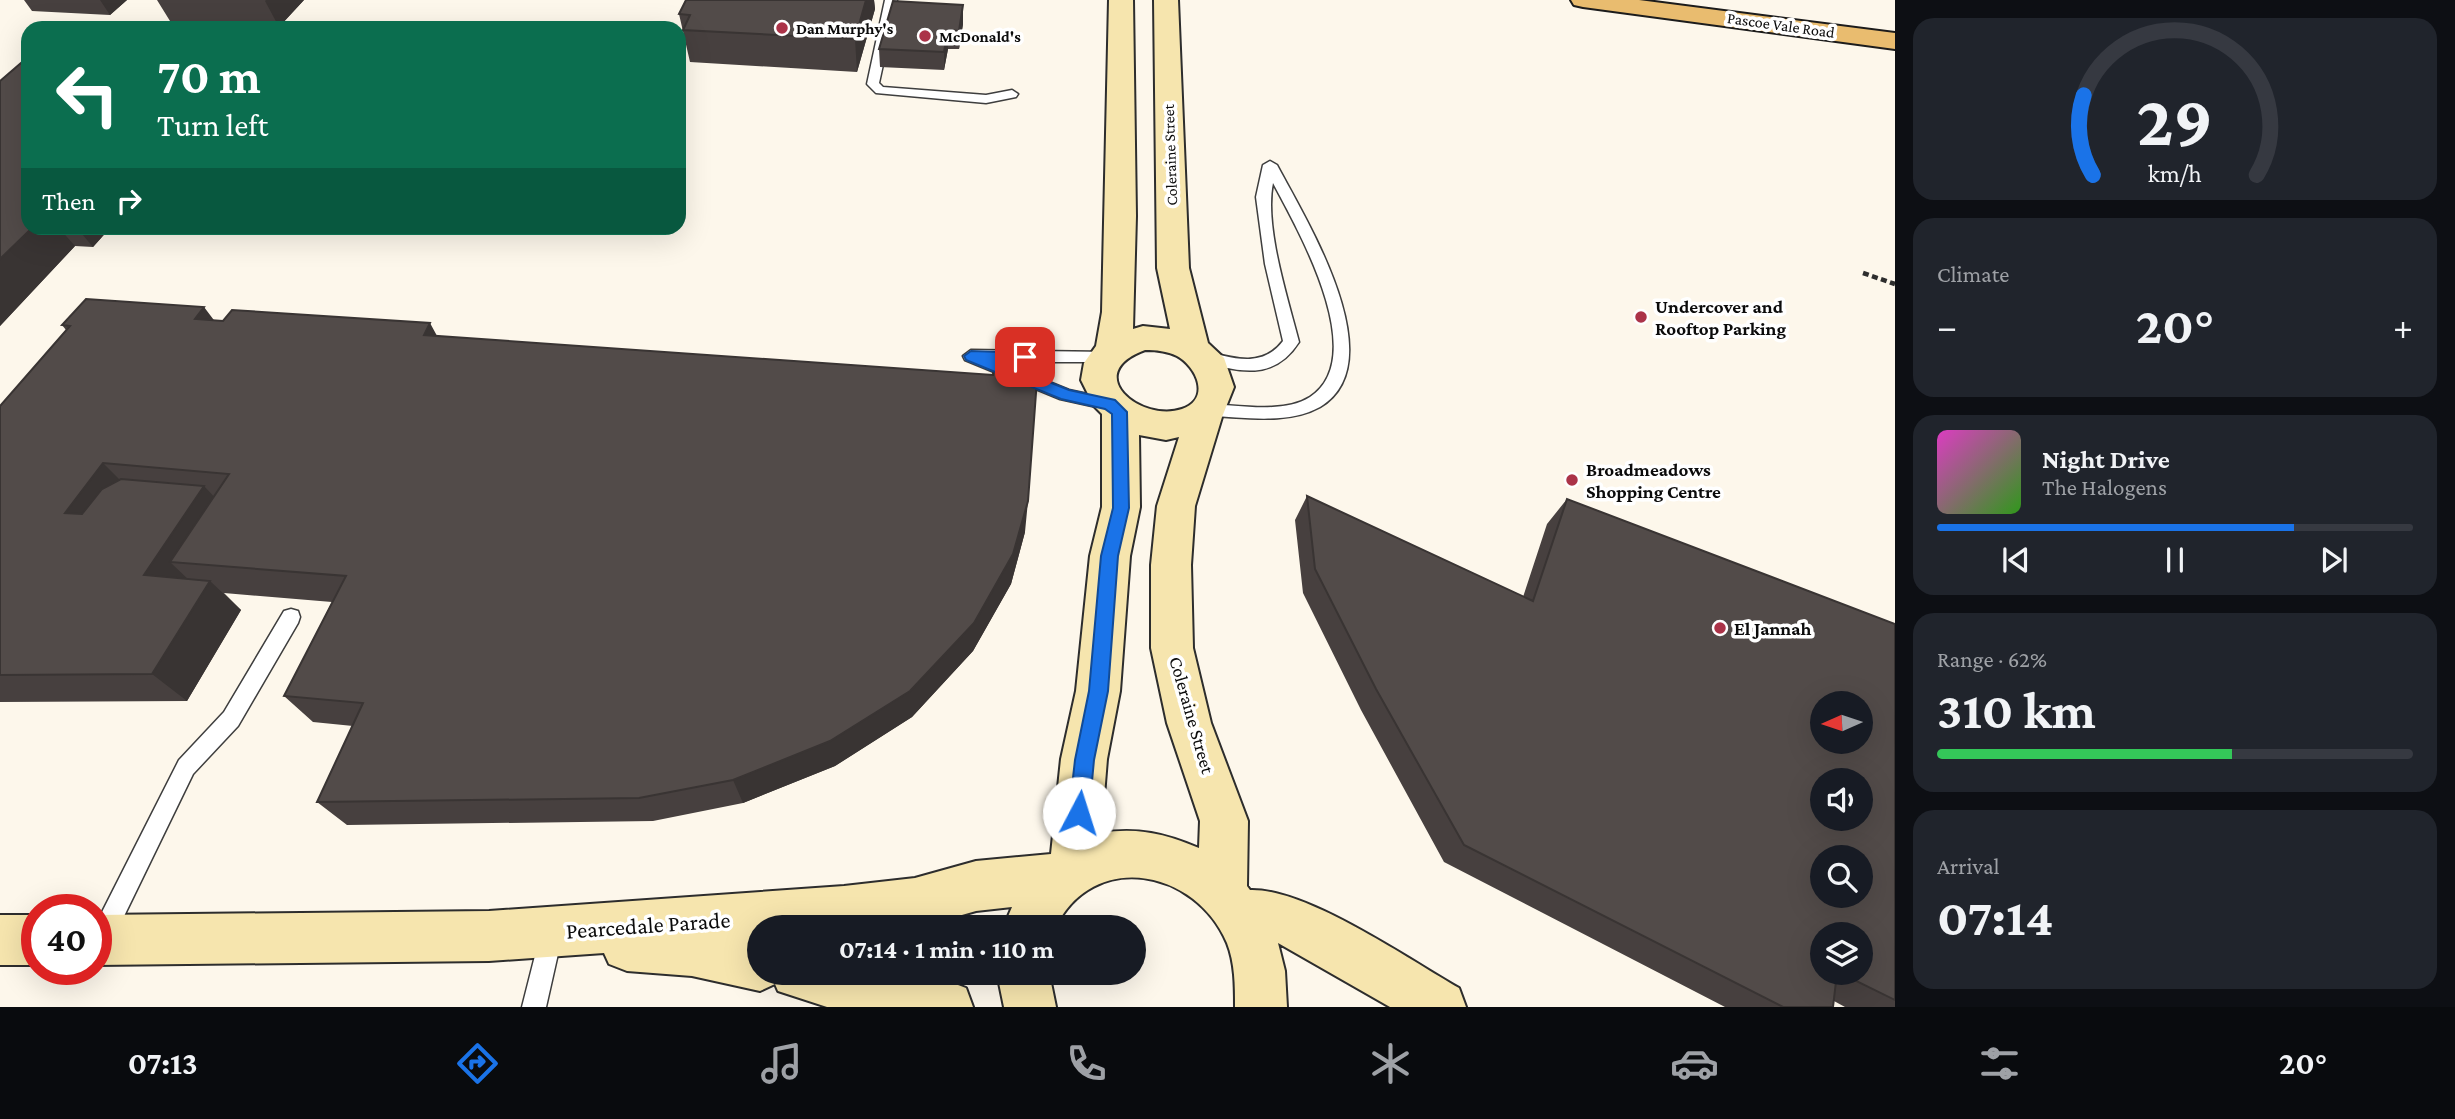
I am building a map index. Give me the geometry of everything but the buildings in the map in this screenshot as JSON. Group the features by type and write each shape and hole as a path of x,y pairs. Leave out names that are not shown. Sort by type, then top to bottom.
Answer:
{"main road":[{"name":"Pascoe Vale Road","path":"1583,0 1895,41"}],"street":[{"path":"1033,915 1035,908 1065,872 1098,691 1110,556 1121,508 1115,408 1098,379 1099,367 1109,352 1119,312 1121,0"},
{"name":"Coleraine Street","path":"1166,0 1173,268 1177,294 1198,353"},
{"path":"1109,352 1143,338 1169,340 1198,353 1211,366 1218,388 1207,411 1173,425 1136,421 1115,408"},
{"name":"Coleraine Street","path":"1207,411 1176,506 1171,565 1172,648 1189,723 1224,821 1231,904"},
{"name":"Pearcedale Parade","path":"112,940 551,936 844,911 915,903 976,886 1065,872 1110,852 1149,852 1188,867 1231,904"},
{"path":"1231,904 1254,945 1262,979 1261,1007"},
{"path":"1231,904 1300,925 1440,1007"},
{"name":"Pearcedale Parade","path":"551,936 692,951 747,962"},
{"path":"0,940 21,940"},
{"path":"842,985 887,997 947,1007"},
{"path":"1025,985 1030,1007"}],"lane":[{"path":"891,0 873,84 880,90 986,99 1012,94"},
{"path":"1198,353 1256,367 1276,360 1291,342 1272,264 1263,197 1270,165 1325,277 1336,309 1342,345 1342,368 1337,383 1328,394 1310,404 1267,411 1207,411"},
{"path":"1109,352 971,356 1066,395 1115,408"},
{"path":"112,912 186,767 231,719 291,617"},
{"path":"534,1007 551,936"}],"path":[{"path":"1863,273 1895,284"}],"place":[{"name":"Dan Murphy's","path":"782,28"},
{"name":"McDonald's","path":"925,36"},
{"name":"Undercover and Rooftop Parking","path":"1641,317"},
{"name":"Broadmeadows Shopping Centre","path":"1572,480"},
{"name":"El Jannah","path":"1720,628"}],"route":[{"path":"1025,357 971,356 1066,395 1110,404 1120,412 1123,455 1121,508 1110,556 1098,691 1084,760 1079,813"}]}
